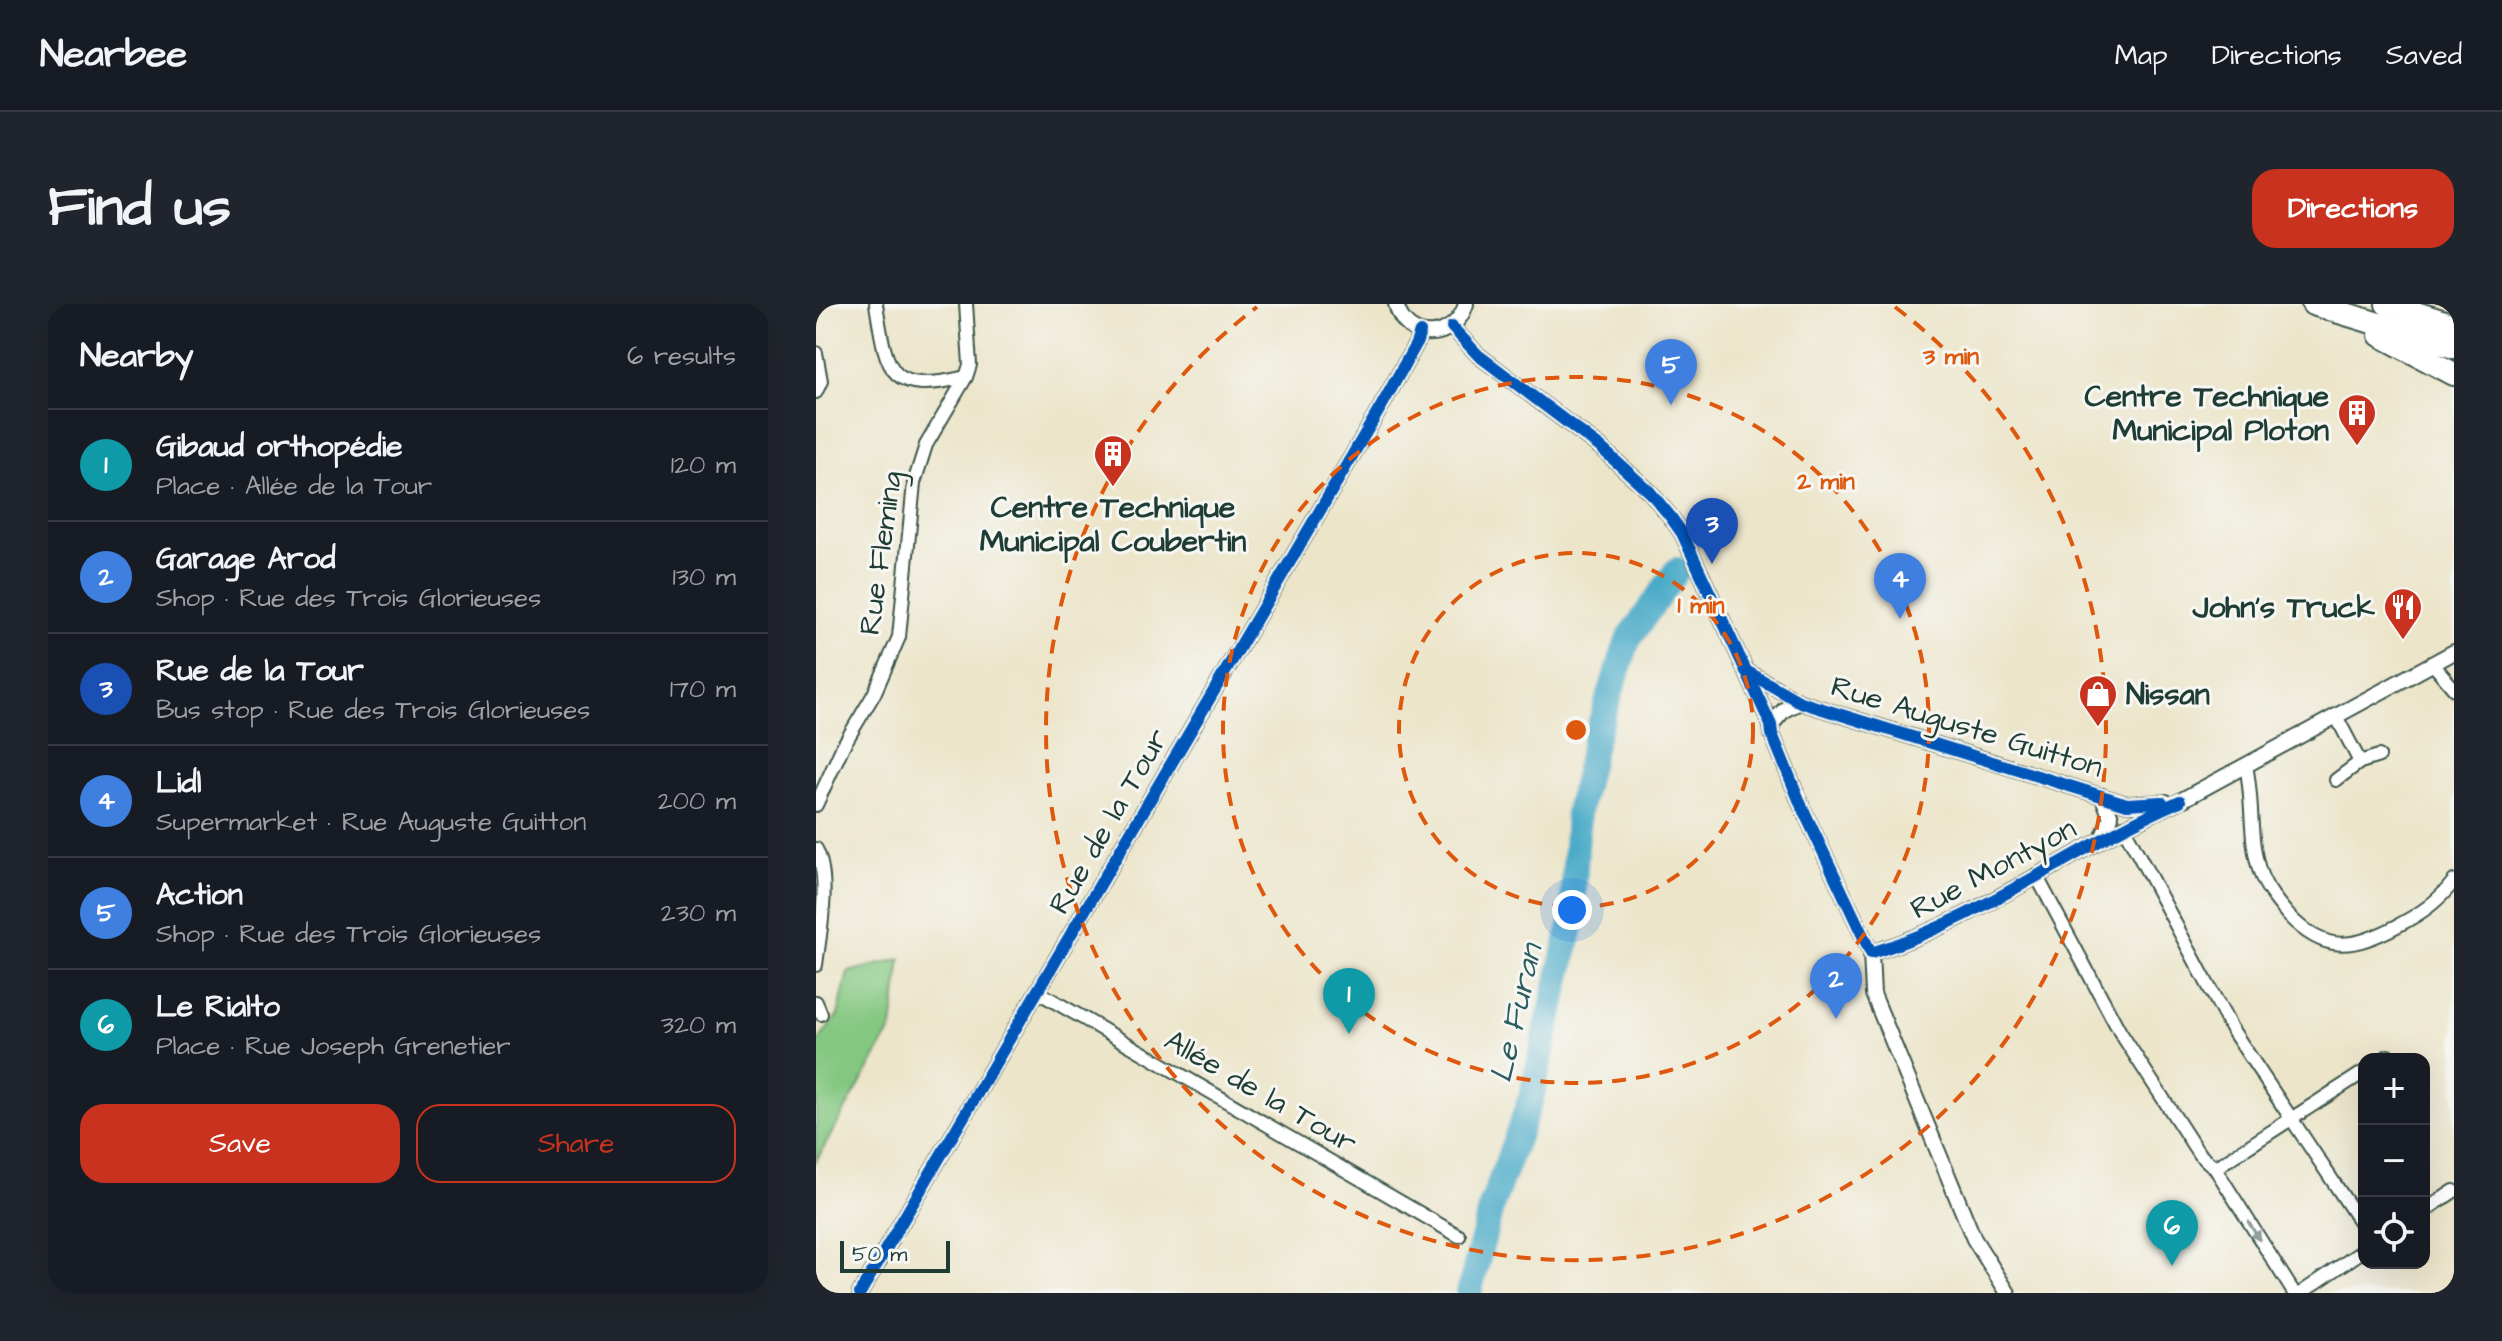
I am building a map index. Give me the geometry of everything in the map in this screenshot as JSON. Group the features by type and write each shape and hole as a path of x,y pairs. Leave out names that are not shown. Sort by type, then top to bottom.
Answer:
{"highway":[{"path":"2313,304 2454,347"},
{"path":"2387,304 2454,325"},
{"path":"2365,320 2381,336 2454,374"}],"street":[{"path":"876,304 884,355 897,374 911,384 923,385 966,377"},
{"name":"Rue Fleming","path":"816,805 843,746 874,694 899,637 914,483 920,461 938,422 970,365 966,304"},
{"path":"1396,304 1403,320 1420,332 1441,332 1452,327 1466,304"},
{"path":"1452,327 1478,355 1600,447 1657,500 1682,533 1771,725 1802,807 1871,953 1873,994 1974,1239 2008,1293"},
{"name":"Rue de la Tour","path":"860,1293 1382,405 1420,332"},
{"path":"816,353 821,381 816,392"},
{"name":"Rue Montyon","path":"1871,953 1908,942 2123,826 2180,801 2246,766 2454,652"},
{"path":"2433,664 2454,689"},
{"name":"Rue Auguste Guitton","path":"1746,671 1800,702 2127,804 2180,801"},
{"path":"1771,725 1784,710 1800,702"},
{"path":"2336,716 2360,762"},
{"path":"2336,780 2360,762 2379,756"},
{"path":"2246,766 2252,792 2255,855 2262,877 2290,917 2318,939 2336,945 2367,940 2427,909 2454,881"},
{"name":"Rue Auguste Guitton","path":"2102,796 2111,817 2102,839"},
{"path":"2123,826 2231,1028 2358,1219"},
{"path":"816,849 822,861 823,877 816,965"},
{"path":"2036,875 2120,1032 2199,1154 2215,1168 2294,1293"},
{"name":"Allée de la Tour","path":"1038,992 1459,1236"},
{"path":"2215,1168 2358,1076"},
{"path":"2430,1207 2454,1191"},
{"path":"2301,1293 2358,1254"}],"green space":[{"path":"901,959 892,1028 816,1161 816,1044 838,1015 848,972"}],"waterway":[{"name":"Le Furan","path":"1469,1293 1492,1204 1531,1098 1572,922 1578,812 1595,739 1628,640 1677,570"}],"cycle path":[{"path":"1452,327 1478,355 1600,447 1650,492 1682,533 1771,725 1802,807 1871,953 1951,922 2180,801"},
{"path":"860,1293 1382,405 1420,332"},
{"path":"1746,671 1800,702 2127,804 2162,802"}],"place":[{"name":"Action","path":"1671,405"},
{"name":"Centre Technique Municipal Ploton","path":"2357,447"},
{"name":"Centre Technique Municipal Coubertin","path":"1113,488"},
{"name":"Rue de la Tour","path":"1712,564"},
{"name":"Lidl","path":"1900,619"},
{"name":"John's Truck","path":"2403,641"},
{"name":"Nissan","path":"2098,728"},
{"name":"Garage Arod","path":"1836,1019"},
{"name":"Gibaud orthopédie","path":"1349,1034"},
{"name":"Le Rialto","path":"2172,1266"}]}
